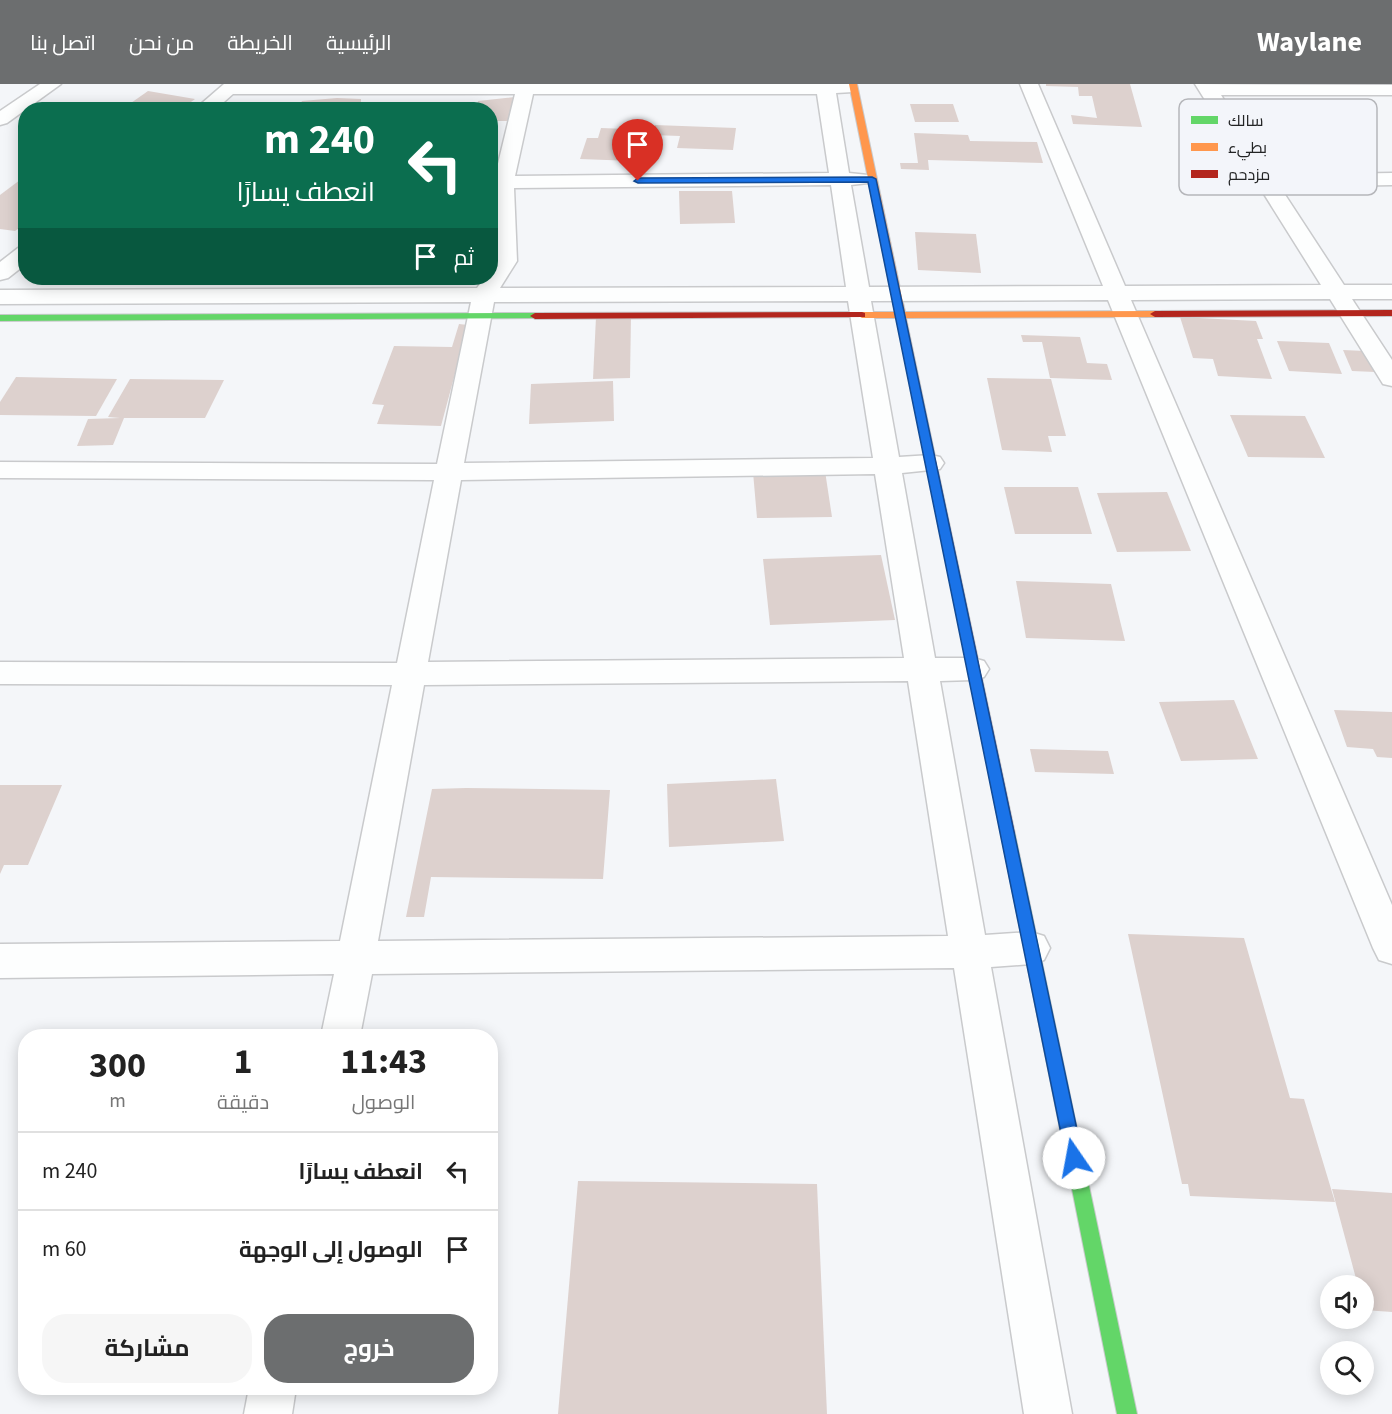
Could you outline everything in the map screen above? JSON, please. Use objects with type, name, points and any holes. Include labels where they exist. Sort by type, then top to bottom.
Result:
[{"type":"street","points":[[25,102],[52,84]]},
{"type":"street","points":[[1029,84],[1392,948]]},
{"type":"street","points":[[213,102],[231,87],[839,86],[856,179],[898,304],[1127,1414]]},
{"type":"street","points":[[498,179],[526,87]]},
{"type":"street","points":[[1206,87],[1392,90]]},
{"type":"street","points":[[0,119],[18,107]]},
{"type":"street","points":[[498,182],[856,179]]},
{"type":"street","points":[[856,179],[860,305],[1048,1414]]},
{"type":"street","points":[[1377,179],[1392,179]]},
{"type":"street","points":[[498,191],[506,261],[498,275]]},
{"type":"street","points":[[1275,195],[1392,379]]},
{"type":"street","points":[[0,273],[18,259]]},
{"type":"street","points":[[341,1029],[481,306],[493,285]]},
{"type":"street","points":[[0,297],[481,306],[860,305],[1120,303],[1336,292],[1392,292]]},
{"type":"street","points":[[1120,303],[1392,313]]},
{"type":"street","points":[[0,318],[481,306]]},
{"type":"street","points":[[0,470],[449,472],[887,466],[931,463]]},
{"type":"street","points":[[0,673],[410,674],[973,669]]},
{"type":"street","points":[[0,961],[969,952],[1031,948]]},
{"type":"street","points":[[268,1414],[272,1395]]},
{"type":"building","points":[[1046,84],[1130,84],[1142,127],[1073,124],[1071,115],[1097,118],[1092,96],[1079,96],[1078,87],[1046,86]]},
{"type":"building","points":[[148,91],[195,99],[191,102],[132,102]]},
{"type":"building","points":[[515,97],[509,121],[498,121],[498,102],[478,101]]},
{"type":"building","points":[[337,98],[361,99],[361,102],[302,101]]},
{"type":"building","points":[[910,104],[953,104],[959,122],[915,122]]},
{"type":"building","points":[[655,125],[736,128],[733,150],[677,148],[680,136],[652,135],[651,140],[639,140],[633,161],[580,159],[587,138],[598,138],[601,128],[654,130]]},
{"type":"building","points":[[914,133],[968,135],[970,141],[1037,142],[1043,163],[928,160],[929,170],[901,169],[900,163],[918,163]]},
{"type":"building","points":[[18,182],[18,229],[15,231],[0,229],[0,195]]},
{"type":"building","points":[[679,191],[732,191],[735,223],[680,224]]},
{"type":"building","points":[[915,232],[976,234],[981,273],[918,270]]},
{"type":"building","points":[[631,316],[630,378],[593,379],[596,317]]},
{"type":"building","points":[[1180,317],[1256,321],[1263,339],[1257,339],[1272,379],[1218,376],[1213,359],[1193,358]]},
{"type":"building","points":[[459,324],[468,325],[441,426],[377,424],[384,405],[372,404],[394,346],[452,347]]},
{"type":"building","points":[[1021,335],[1080,337],[1087,363],[1107,364],[1112,380],[1050,378],[1042,342],[1023,342]]},
{"type":"building","points":[[1277,341],[1329,343],[1342,374],[1289,371]]},
{"type":"building","points":[[1343,350],[1365,351],[1375,372],[1352,371]]},
{"type":"building","points":[[16,377],[117,379],[96,416],[0,415],[0,402]]},
{"type":"building","points":[[987,378],[1051,379],[1066,436],[1048,436],[1052,452],[1002,450]]},
{"type":"building","points":[[130,379],[224,380],[205,418],[124,418],[113,445],[77,446],[88,419],[120,418],[108,417]]},
{"type":"building","points":[[613,381],[614,421],[529,424],[531,384]]},
{"type":"building","points":[[1230,415],[1305,416],[1325,458],[1248,457]]},
{"type":"building","points":[[825,471],[832,517],[757,518],[753,472]]},
{"type":"building","points":[[1004,487],[1078,487],[1092,534],[1015,534]]},
{"type":"building","points":[[1167,492],[1191,551],[1117,552],[1097,493]]},
{"type":"building","points":[[881,555],[895,620],[770,625],[763,559]]},
{"type":"building","points":[[1016,581],[1111,584],[1125,641],[1026,638]]},
{"type":"building","points":[[1234,700],[1258,759],[1181,761],[1159,702]]},
{"type":"building","points":[[1334,710],[1392,712],[1392,758],[1377,757],[1373,749],[1347,747]]},
{"type":"building","points":[[1030,749],[1108,751],[1114,774],[1035,772]]},
{"type":"building","points":[[776,779],[784,841],[669,847],[667,784]]},
{"type":"building","points":[[0,785],[62,785],[28,865],[4,865],[0,874]]},
{"type":"building","points":[[432,789],[610,790],[603,879],[431,877],[424,917],[406,917]]},
{"type":"building","points":[[1128,934],[1244,938],[1290,1098],[1304,1099],[1335,1202],[1190,1196],[1188,1184],[1182,1184]]},
{"type":"building","points":[[578,1181],[817,1184],[827,1414],[558,1414]]},
{"type":"building","points":[[1332,1189],[1392,1193],[1392,1312],[1374,1311],[1374,1275],[1355,1275]]},
{"type":"traffic: fast","points":[[0,318],[535,316]]},
{"type":"traffic: fast","points":[[1008,834],[1127,1414]]},
{"type":"traffic: slow","points":[[853,84],[931,461]]},
{"type":"traffic: slow","points":[[862,315],[1155,314]]},
{"type":"traffic: jam","points":[[1155,314],[1392,313]]},
{"type":"traffic: jam","points":[[535,316],[862,315]]},
{"type":"traffic: jam","points":[[931,461],[1008,834]]},
{"type":"route","points":[[638,181],[872,179],[1074,1158]]}]
